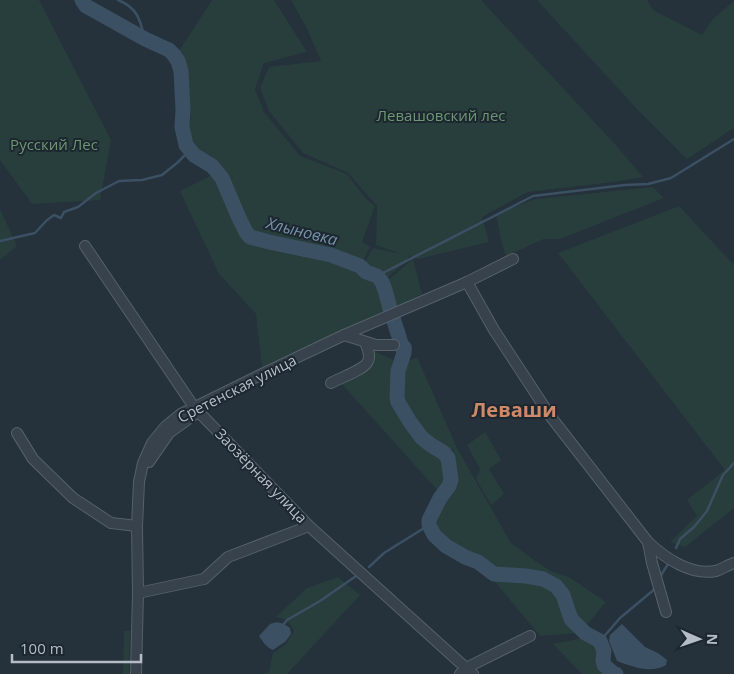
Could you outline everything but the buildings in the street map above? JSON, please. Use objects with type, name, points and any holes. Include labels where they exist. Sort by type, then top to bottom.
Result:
[{"type":"street","name":"Заозёрная улица","points":[[85,246],[194,411],[309,526],[466,672]]},
{"type":"street","name":"Сретенская улица","points":[[136,674],[140,592],[137,526],[139,482],[142,463],[152,443],[165,427],[181,414],[194,411],[344,335],[467,282],[513,259]]},
{"type":"street","points":[[467,282],[494,330],[551,417],[648,542],[665,557],[693,570],[716,571],[734,563]]},
{"type":"street","points":[[344,335],[376,345],[394,345]]},
{"type":"street","points":[[330,382],[365,366],[369,360],[369,353],[365,342]]},
{"type":"street","points":[[140,674],[140,592],[143,481],[145,470],[169,433],[194,411]]},
{"type":"street","points":[[17,432],[33,459],[72,498],[111,523],[137,526]]},
{"type":"street","points":[[140,592],[204,579],[228,556],[309,526]]},
{"type":"street","points":[[648,542],[666,612]]},
{"type":"street","points":[[466,672],[530,636]]},
{"type":"green space","name":"Русский Лес","points":[[0,0],[39,0],[111,140],[100,200],[32,204],[0,160]]},
{"type":"green space","points":[[212,0],[274,0],[307,52],[264,63],[255,89],[264,112],[300,156],[347,174],[366,199],[375,206],[362,242],[370,247],[362,263],[317,245],[307,247],[290,240],[278,241],[252,233],[243,220],[229,189],[227,178],[222,170],[209,155],[195,151],[188,133],[191,115],[187,82],[179,51]]},
{"type":"green space","name":"Левашовский лес","points":[[291,0],[481,0],[614,143],[643,177],[528,192],[482,217],[489,242],[418,259],[409,256],[406,262],[388,277],[377,276],[363,265],[373,248],[401,254],[376,245],[377,206],[348,173],[303,153],[269,111],[260,88],[269,67],[321,61],[306,27]]},
{"type":"green space","points":[[537,0],[647,0],[653,10],[702,35],[713,19],[734,1],[734,128],[687,159],[636,108]]},
{"type":"green space","points":[[214,174],[239,229],[247,240],[349,264],[378,287],[384,311],[262,367],[256,314],[219,274],[180,191]]},
{"type":"green space","points":[[653,187],[664,198],[560,239],[544,239],[506,256],[496,214],[535,199]]},
{"type":"green space","points":[[679,206],[734,265],[734,508],[685,547],[670,542],[697,516],[687,500],[725,470],[558,253]]},
{"type":"green space","points":[[0,209],[17,246],[0,260]]},
{"type":"green space","points":[[413,259],[422,294],[392,310],[387,281]]},
{"type":"green space","points":[[369,349],[394,360],[396,403],[420,441],[443,456],[445,485],[439,492],[340,382],[365,369],[373,362]]},
{"type":"green space","points":[[417,357],[457,448],[511,543],[551,571],[569,577],[606,602],[580,633],[540,636],[496,583],[461,558],[440,537],[432,523],[456,483],[449,454],[455,449],[448,451],[429,441],[418,431],[403,404],[399,392],[402,364]]},
{"type":"green space","points":[[485,432],[501,460],[489,469],[504,494],[491,505],[476,479],[480,469],[467,445]]},
{"type":"green space","points":[[338,577],[360,595],[287,674],[262,674],[269,672],[273,653],[286,644],[294,631],[287,620],[276,617],[307,588]]},
{"type":"green space","points":[[124,631],[130,631],[129,674],[123,674]]},
{"type":"green space","points":[[583,638],[593,644],[600,653],[611,674],[582,674],[553,644]]},
{"type":"water","points":[[405,329],[404,338],[411,344],[412,350],[411,353],[406,355],[406,358],[402,358],[398,333]]},
{"type":"water","points":[[277,622],[290,628],[291,634],[286,641],[273,650],[259,636],[270,624]]},
{"type":"water","points":[[622,624],[645,647],[667,660],[666,665],[660,668],[648,669],[617,661],[609,641],[610,635]]},
{"type":"waterway","name":"Хлыновка","points":[[82,0],[86,6],[145,39],[169,50],[174,55],[181,71],[182,127],[186,145],[194,155],[212,166],[222,178],[239,218],[250,237],[331,255],[360,266],[366,272],[377,276],[382,282],[391,312]]},
{"type":"waterway","points":[[118,0],[125,3],[137,15],[145,39]]},
{"type":"waterway","points":[[377,276],[533,196],[648,184],[671,178],[734,139]]},
{"type":"waterway","points":[[0,241],[35,233],[54,215],[61,218],[64,212],[78,207],[96,193],[119,181],[142,180],[162,175],[190,150]]},
{"type":"waterway","name":"Хлыновка","points":[[394,321],[404,353],[398,371],[398,402],[422,438],[444,453],[448,458],[451,480],[429,520],[429,525],[434,535],[446,546],[478,562],[494,574],[543,579],[556,586],[563,595],[571,619],[585,633],[600,641],[604,651],[604,665],[616,674]]},
{"type":"waterway","points":[[676,548],[680,539],[694,527],[707,511],[723,475],[734,463]]},
{"type":"waterway","points":[[369,567],[384,553],[429,525]]},
{"type":"waterway","points":[[660,577],[668,564]]},
{"type":"waterway","points":[[283,625],[287,620],[320,601],[359,574]]},
{"type":"waterway","points":[[600,641],[620,618],[656,588]]},
{"type":"district","name":"Леваши","points":[[514,410]]}]
